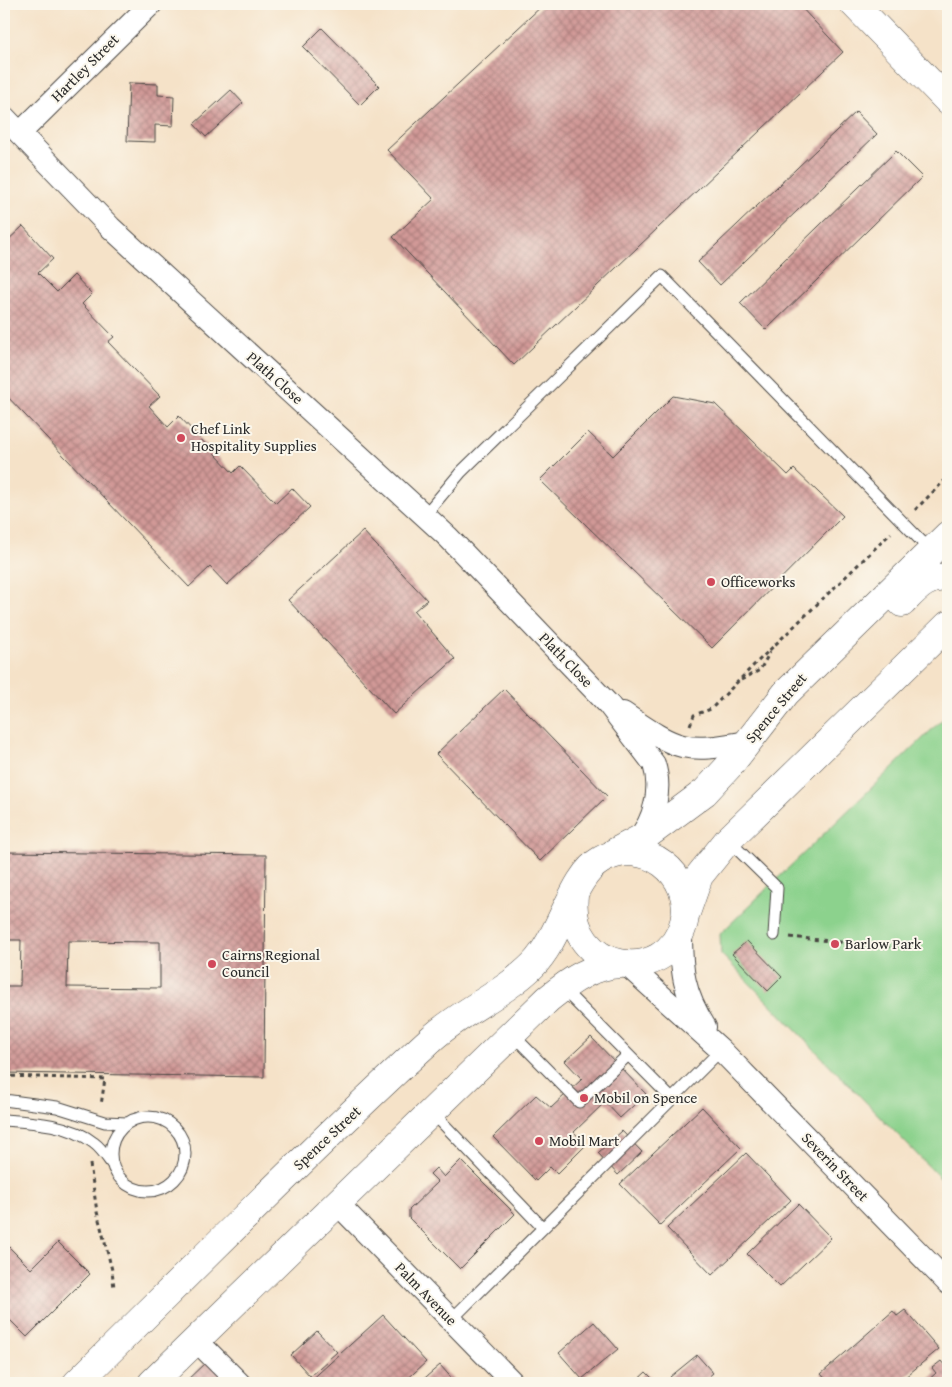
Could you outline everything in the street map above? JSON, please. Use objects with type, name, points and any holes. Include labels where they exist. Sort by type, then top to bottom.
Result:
[{"type":"street","name":"Hartley Street","points":[[20,133],[151,4]]},
{"type":"street","points":[[854,4],[948,101]]},
{"type":"street","name":"Plath Close","points":[[4,117],[110,227],[425,515],[609,705],[654,764],[656,770],[658,782],[655,802],[647,825],[636,841]]},
{"type":"street","name":"Spence Street","points":[[77,1383],[301,1162],[432,1038],[533,965],[552,940],[577,887],[587,871],[602,859],[636,841],[705,792],[730,765],[797,682],[942,540]]},
{"type":"street","points":[[797,682],[872,631],[922,583],[936,577],[948,578]]},
{"type":"street","points":[[152,1383],[512,1034],[562,988],[597,967],[643,963],[658,956],[672,945],[682,927],[699,876],[728,840],[948,625]]},
{"type":"street","name":"Plath Close","points":[[609,705],[664,741],[679,747],[698,749],[747,742]]},
{"type":"street","name":"Spence Street","points":[[602,859],[620,852],[639,853],[664,864],[677,878],[684,895],[682,927]]},
{"type":"street","name":"Spence Street","points":[[574,896],[575,924],[583,940],[604,958],[624,964]]},
{"type":"street","name":"Severin Street","points":[[682,927],[681,965],[687,994],[698,1016],[721,1050]]},
{"type":"street","name":"Severin Street","points":[[624,964],[721,1050],[948,1283]]},
{"type":"street","name":"Palm Avenue","points":[[338,1204],[513,1383]]},
{"type":"street","points":[[196,1340],[239,1383]]},
{"type":"lane","points":[[425,515],[461,472],[662,276],[904,521],[942,540]]},
{"type":"lane","points":[[728,840],[777,888],[774,935]]},
{"type":"lane","points":[[562,988],[672,1099]]},
{"type":"lane","points":[[512,1034],[579,1102],[628,1055]]},
{"type":"lane","points":[[451,1320],[721,1050]]},
{"type":"lane","points":[[4,1100],[58,1107],[105,1122],[127,1123]]},
{"type":"lane","points":[[432,1112],[543,1228]]},
{"type":"lane","points":[[4,1120],[51,1125],[72,1131],[96,1143],[125,1183],[135,1189],[147,1191],[160,1189],[171,1183],[180,1173],[185,1161],[185,1148],[181,1136],[173,1126],[162,1119],[149,1116],[138,1118],[127,1123],[119,1130],[113,1141],[111,1152],[112,1164]]},
{"type":"path","points":[[689,730],[694,715],[711,710],[948,477]]},
{"type":"path","points":[[739,681],[760,670],[771,649]]},
{"type":"path","points":[[774,935],[909,949]]},
{"type":"path","points":[[4,1076],[105,1080],[100,1110]]},
{"type":"path","points":[[90,1158],[97,1212],[112,1270],[114,1288]]},
{"type":"green space","name":"Barlow Park","points":[[948,714],[948,1186],[721,954],[720,934]]},
{"type":"building","points":[[544,4],[798,4],[843,52],[514,365],[393,237],[434,199],[387,150]]},
{"type":"building","points":[[322,28],[379,86],[360,105],[303,47]]},
{"type":"building","points":[[129,83],[158,84],[158,95],[174,96],[173,126],[155,125],[155,142],[127,141]]},
{"type":"building","points":[[231,90],[243,103],[206,137],[194,124]]},
{"type":"building","points":[[856,112],[877,134],[720,285],[698,262]]},
{"type":"building","points":[[896,151],[922,177],[766,330],[740,303]]},
{"type":"building","points":[[23,226],[53,259],[38,273],[57,292],[74,275],[92,294],[82,304],[114,337],[108,342],[160,396],[149,406],[168,427],[179,416],[233,473],[240,466],[276,503],[292,488],[310,507],[227,585],[210,567],[189,587],[4,393],[4,244]]},
{"type":"building","name":"Officeworks","points":[[673,396],[715,404],[788,475],[794,469],[843,516],[712,648],[540,480],[588,432],[613,456]]},
{"type":"building","points":[[363,531],[427,600],[414,611],[455,659],[394,714],[288,600]]},
{"type":"building","points":[[504,689],[607,796],[540,861],[436,754]]},
{"type":"building","name":"Cairns Regional Council","points":[[4,852],[266,855],[264,1077],[4,1073],[4,986],[20,986],[21,940],[4,940]],"holes":[[[68,941],[160,942],[160,988],[67,987]]]},
{"type":"building","points":[[747,941],[782,977],[768,991],[732,954]]},
{"type":"building","points":[[591,1037],[646,1094],[620,1118],[605,1102],[574,1132],[586,1145],[557,1174],[550,1167],[536,1181],[493,1137],[536,1095],[551,1108],[582,1079],[565,1061]]},
{"type":"building","points":[[702,1107],[741,1148],[660,1225],[620,1184]]},
{"type":"building","points":[[622,1131],[642,1152],[618,1175],[598,1153]]},
{"type":"building","points":[[746,1153],[791,1200],[712,1275],[667,1228]]},
{"type":"building","points":[[461,1160],[515,1214],[460,1269],[409,1218],[409,1210],[438,1182],[430,1174],[436,1168],[444,1177]]},
{"type":"building","points":[[798,1204],[831,1238],[780,1287],[747,1254]]},
{"type":"building","points":[[4,1242],[31,1269],[58,1242],[90,1274],[27,1337],[4,1314]]},
{"type":"building","points":[[905,1310],[939,1349],[898,1383],[829,1383],[821,1374],[893,1311],[897,1316]]},
{"type":"building","points":[[383,1315],[426,1362],[403,1383],[308,1383]]},
{"type":"building","points":[[594,1322],[618,1349],[582,1379],[559,1353]]},
{"type":"building","points":[[317,1331],[337,1352],[310,1376],[291,1355]]},
{"type":"building","points":[[697,1355],[713,1373],[701,1383],[675,1383],[670,1377]]},
{"type":"building","points":[[208,1360],[231,1383],[184,1383]]},
{"type":"building","points":[[941,1361],[945,1366],[948,1363],[948,1383],[925,1383],[936,1373],[932,1368]]},
{"type":"building","points":[[440,1365],[456,1383],[419,1383]]},
{"type":"building","points":[[646,1372],[657,1383],[634,1383]]},
{"type":"place","name":"Chef Link Hospitality Supplies","points":[[181,438]]},
{"type":"place","name":"Officeworks","points":[[711,582]]},
{"type":"place","name":"Barlow Park","points":[[835,944]]},
{"type":"place","name":"Cairns Regional Council","points":[[212,964]]},
{"type":"place","name":"Mobil on Spence","points":[[584,1098]]},
{"type":"place","name":"Mobil Mart","points":[[539,1141]]}]
